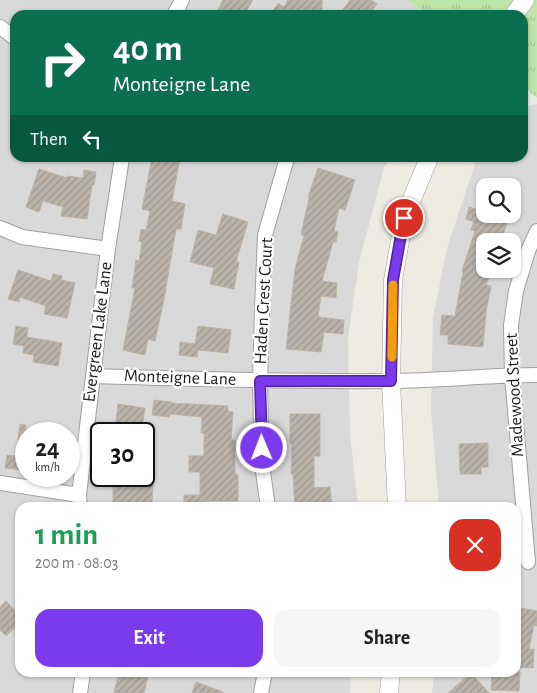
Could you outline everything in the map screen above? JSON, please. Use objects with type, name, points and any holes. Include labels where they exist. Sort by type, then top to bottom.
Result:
[{"type":"street","name":"Evergreen Lake Lane","points":[[80,501],[108,249],[121,162]]},
{"type":"street","name":"Haden Crest Court","points":[[267,502],[262,464],[260,381],[265,235],[286,162]]},
{"type":"street","points":[[397,502],[391,381],[393,280],[404,218],[427,162]]},
{"type":"street","points":[[0,228],[22,237],[108,249]]},
{"type":"street","name":"Madewood Street","points":[[528,562],[512,375],[511,326],[516,291],[528,251],[537,232]]},
{"type":"street","name":"Monteigne Lane","points":[[93,376],[260,381],[391,381],[537,375]]},
{"type":"street","points":[[0,483],[80,501]]},
{"type":"street","points":[[80,693],[82,677]]},
{"type":"street","points":[[261,693],[264,677]]},
{"type":"street","points":[[389,693],[391,677]]},
{"type":"shaded area","points":[[0,0],[407,0],[422,10],[10,10],[10,162],[388,162],[384,168],[359,262],[348,338],[350,433],[357,502],[15,502],[15,677],[351,677],[350,693],[0,693]]},
{"type":"shaded area","points":[[537,104],[537,693],[432,693],[434,677],[521,677],[521,502],[439,502],[431,410],[433,318],[447,248],[476,162],[528,162],[528,106]]},
{"type":"green space","points":[[407,0],[537,0],[537,98],[528,90],[528,10],[422,10]]},
{"type":"building","points":[[223,0],[253,0],[247,10],[218,10]]},
{"type":"building","points":[[288,0],[322,0],[322,10],[273,10],[278,3],[284,7]]},
{"type":"building","points":[[350,0],[371,0],[377,4],[373,10],[343,10]]},
{"type":"building","points":[[151,162],[179,162],[172,201],[185,204],[181,229],[176,229],[155,341],[148,339],[145,355],[123,350],[135,288],[132,288],[136,260],[139,261],[142,242],[139,241],[141,229],[146,230],[150,211],[142,209]]},
{"type":"building","points":[[318,168],[355,180],[345,210],[339,208],[334,231],[338,232],[336,242],[333,242],[322,281],[337,283],[336,298],[321,296],[318,317],[344,320],[343,334],[324,332],[321,352],[286,349],[295,269],[304,235],[301,235],[308,197]]},
{"type":"building","points":[[39,169],[67,178],[67,176],[83,178],[84,170],[96,172],[87,219],[61,216],[63,207],[43,201],[39,212],[26,207]]},
{"type":"building","points":[[469,207],[476,209],[476,223],[507,223],[504,233],[476,233],[476,278],[489,278],[486,285],[491,286],[486,312],[483,347],[448,344],[448,335],[440,335],[442,315],[455,316],[462,271],[475,231],[471,230],[474,222],[466,219]]},
{"type":"building","points":[[223,214],[248,222],[236,262],[239,262],[234,289],[210,284],[214,268],[190,262],[198,230],[216,235]]},
{"type":"building","points":[[18,270],[51,281],[53,274],[62,276],[61,280],[75,283],[67,318],[44,314],[46,306],[20,297],[19,302],[8,299]]},
{"type":"building","points":[[16,326],[28,328],[27,337],[62,343],[58,366],[33,362],[34,355],[23,353],[24,346],[13,344]]},
{"type":"building","points":[[198,326],[231,330],[228,353],[198,350],[197,357],[179,355],[180,342],[195,344]]},
{"type":"building","points":[[154,400],[171,403],[228,406],[228,411],[233,412],[231,440],[235,440],[235,474],[238,475],[238,501],[184,502],[184,495],[200,495],[200,472],[189,472],[189,456],[204,456],[204,433],[201,433],[202,417],[170,414],[169,417],[152,415]]},
{"type":"building","points":[[118,404],[145,408],[143,422],[116,422]]},
{"type":"building","points":[[290,414],[320,414],[320,456],[314,456],[314,488],[330,487],[331,502],[295,502],[293,474],[291,474],[292,443],[290,443]]},
{"type":"building","points":[[488,443],[488,467],[481,467],[481,474],[460,474],[459,444]]},
{"type":"building","points":[[7,455],[15,456],[15,469],[5,468]]},
{"type":"building","points":[[113,487],[153,487],[152,502],[113,502]]},
{"type":"building","points":[[6,601],[15,611],[15,628],[6,636],[0,630],[0,607]]},
{"type":"building","points":[[521,608],[537,611],[537,626],[534,625],[529,649],[534,649],[533,668],[521,667]]},
{"type":"building","points":[[118,677],[148,677],[144,693],[114,693]]},
{"type":"building","points":[[466,677],[475,677],[489,693],[448,693]]},
{"type":"building","points":[[492,677],[520,677],[519,691],[491,690]]},
{"type":"building","points":[[196,682],[223,692],[192,693]]},
{"type":"slow traffic","points":[[392,357],[393,285]]},
{"type":"route","points":[[262,448],[260,381],[391,381],[393,280],[404,218]]}]
